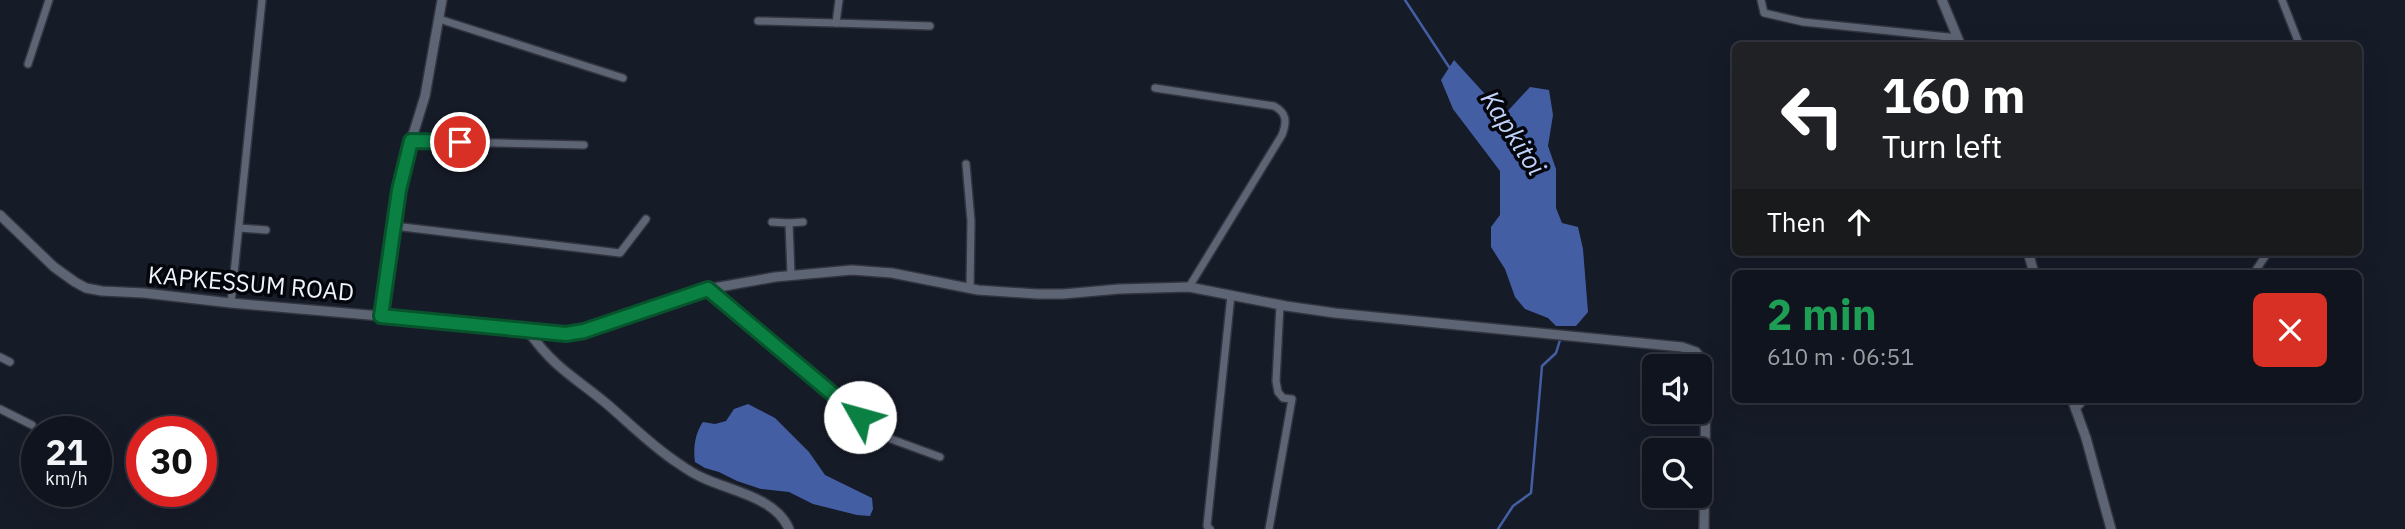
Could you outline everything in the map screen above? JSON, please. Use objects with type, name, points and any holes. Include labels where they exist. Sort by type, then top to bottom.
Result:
[{"type":"street","points":[[28,64],[49,0]]},
{"type":"street","points":[[231,303],[262,0]]},
{"type":"street","points":[[381,316],[399,190],[425,96],[442,0]]},
{"type":"street","points":[[835,23],[839,0]]},
{"type":"street","points":[[1762,0],[1764,13],[1802,22],[1960,42]]},
{"type":"street","points":[[1942,0],[1960,42]]},
{"type":"street","points":[[2282,0],[2299,42]]},
{"type":"street","points":[[439,19],[623,78]]},
{"type":"street","points":[[758,20],[930,26]]},
{"type":"street","points":[[1155,88],[1274,106],[1282,110],[1286,119],[1282,135],[1189,287]]},
{"type":"street","points":[[411,141],[584,145]]},
{"type":"street","points":[[965,164],[971,221],[970,289]]},
{"type":"street","name":"KAPKESSUM ROAD","points":[[0,215],[54,267],[86,288],[529,332],[566,334],[584,331],[708,289],[791,275],[852,270],[892,273],[970,289],[1063,295],[1119,289],[1189,287],[1349,314],[1673,345],[1696,352],[1704,365],[1704,529]]},
{"type":"street","points":[[394,226],[620,253],[646,219]]},
{"type":"street","points":[[772,222],[803,222]]},
{"type":"street","points":[[789,223],[791,275]]},
{"type":"street","points":[[239,228],[266,230]]},
{"type":"street","points":[[708,289],[844,406],[891,439],[940,457]]},
{"type":"street","points":[[1210,529],[1207,526],[1231,295]]},
{"type":"street","points":[[1269,529],[1292,399],[1283,398],[1278,392],[1276,382],[1280,304]]},
{"type":"street","points":[[529,332],[559,368],[672,459],[699,476],[768,506],[778,512],[789,529]]},
{"type":"street","points":[[0,357],[10,362]]},
{"type":"street","points":[[2073,403],[2111,529]]},
{"type":"street","points":[[2076,410],[2082,403]]},
{"type":"street","points":[[0,409],[21,420]]},
{"type":"water","points":[[1454,60],[1504,115],[1530,87],[1549,90],[1553,115],[1548,146],[1556,169],[1556,208],[1562,223],[1578,227],[1583,249],[1588,312],[1576,326],[1556,326],[1548,318],[1525,309],[1515,297],[1505,269],[1491,247],[1491,227],[1500,215],[1500,171],[1453,109],[1441,80]]},
{"type":"water","points":[[748,404],[775,418],[809,452],[825,475],[872,498],[873,509],[870,516],[813,504],[789,492],[761,489],[695,462],[695,441],[703,422],[715,424],[726,421],[734,409]]},
{"type":"waterway","name":"Kapkitoi","points":[[1405,0],[1449,67]]},
{"type":"waterway","name":"Kapkitoi","points":[[1498,529],[1513,506],[1531,493],[1542,366],[1556,353],[1560,340]]},
{"type":"route","points":[[460,142],[411,141],[399,190],[381,316],[566,334],[584,331],[708,289],[860,417]]}]
